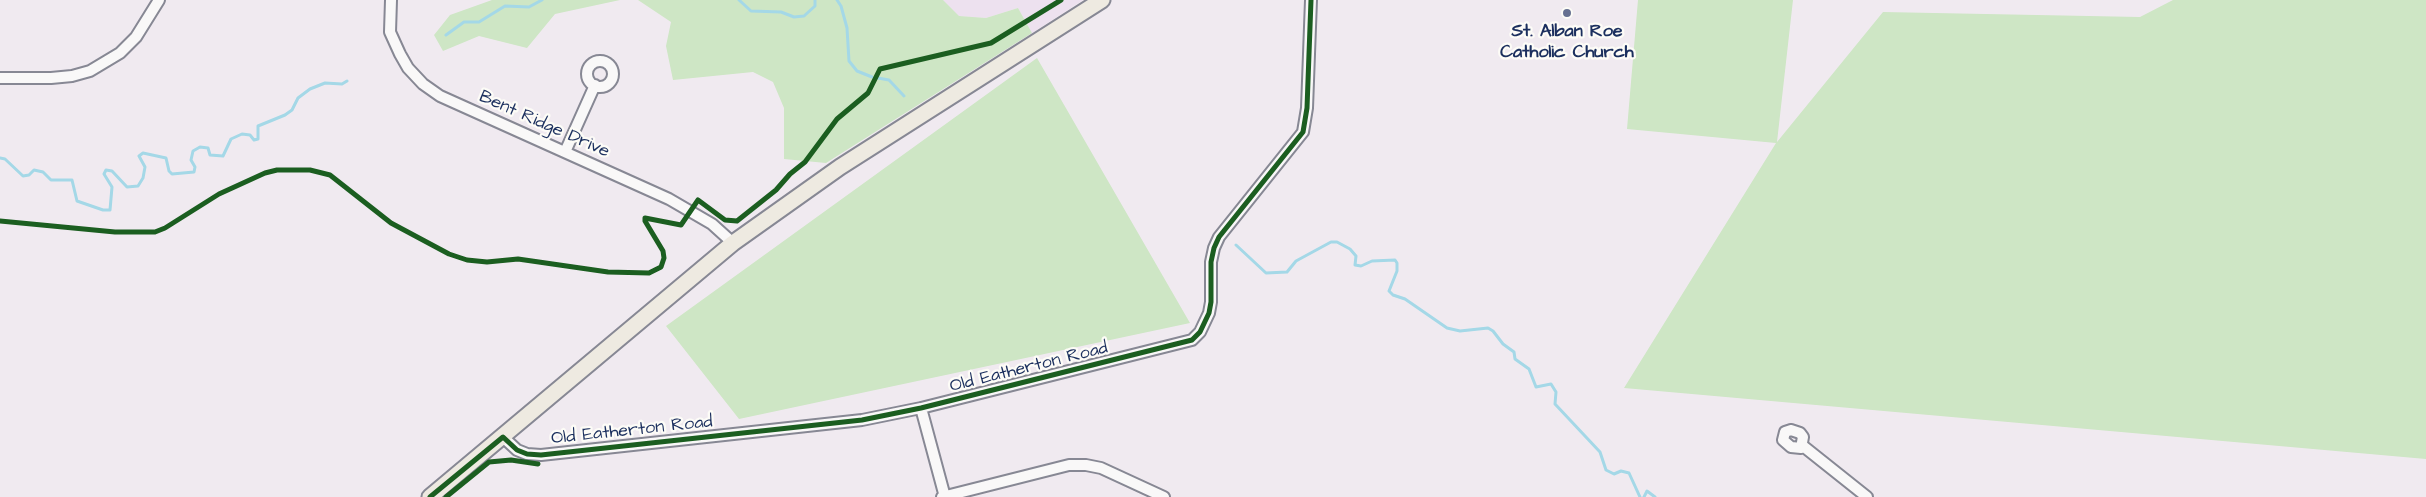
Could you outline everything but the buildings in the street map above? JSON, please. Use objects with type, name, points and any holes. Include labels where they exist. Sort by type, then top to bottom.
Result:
[{"type":"main road","points":[[430,497],[733,243],[840,167],[1102,0]]},
{"type":"street","points":[[0,78],[65,77],[90,71],[120,53],[136,36],[159,0]]},
{"type":"street","name":"Bent Ridge Drive","points":[[391,0],[390,32],[408,68],[423,84],[440,96],[690,210],[712,224],[733,243]]},
{"type":"street","name":"Old Eatherton Road","points":[[503,437],[517,450],[527,454],[541,455],[862,420],[921,408],[1184,344],[1200,332],[1211,302],[1211,262],[1219,237],[1303,132],[1307,108],[1311,0]]},
{"type":"street","points":[[565,152],[595,85]]},
{"type":"street","points":[[921,408],[944,497],[1069,465],[1086,465],[1101,468],[1164,497]]},
{"type":"street","points":[[1802,446],[1866,497]]},
{"type":"shaded area","points":[[943,0],[1083,0],[1032,33],[1018,8],[986,18],[959,16]]},
{"type":"green space","points":[[492,0],[620,0],[555,14],[527,48],[479,36],[443,51],[434,35],[450,15]]},
{"type":"green space","points":[[638,0],[943,0],[959,16],[986,18],[1018,8],[1032,33],[826,163],[784,159],[784,108],[773,82],[753,72],[673,80],[666,46],[671,22]]},
{"type":"green space","points":[[1638,0],[1793,0],[1777,142],[1883,12],[2140,17],[2173,0],[2426,0],[2426,459],[1624,388],[1776,143],[1627,129]]},
{"type":"green space","points":[[1037,58],[1190,323],[739,419],[666,326]]},
{"type":"waterway","points":[[446,35],[464,22],[479,22],[505,6],[529,7],[542,0]]},
{"type":"waterway","points":[[739,0],[751,11],[781,12],[794,17],[804,16],[815,6],[815,0]]},
{"type":"waterway","points":[[837,0],[841,6],[847,28],[849,61],[857,71],[872,77]]},
{"type":"waterway","points":[[878,78],[889,80],[904,96]]},
{"type":"waterway","points":[[0,158],[5,159],[23,176],[29,175],[34,170],[43,172],[51,180],[72,180],[77,201],[103,210],[110,210],[112,187],[104,174],[106,170],[112,171],[127,187],[138,186],[143,178],[145,167],[139,156],[143,153],[166,158],[169,171],[172,174],[194,172],[195,167],[191,160],[193,151],[200,147],[208,148],[210,155],[223,156],[231,139],[242,134],[250,135],[254,140],[258,139],[258,126],[285,115],[292,110],[298,98],[310,89],[325,83],[342,84],[347,81]]},
{"type":"waterway","points":[[1236,245],[1266,273],[1287,272],[1296,261],[1331,242],[1337,242],[1350,249],[1356,256],[1355,265],[1361,266],[1372,261],[1395,260],[1397,271],[1389,291],[1393,295],[1405,299],[1447,328],[1460,331],[1488,328],[1493,331],[1503,344],[1514,352],[1515,359],[1529,369],[1536,387],[1551,384],[1556,392],[1555,404],[1600,452],[1606,470],[1614,474],[1621,471],[1629,473],[1640,497]]},
{"type":"waterway","points":[[1644,497],[1647,491],[1655,497]]},
{"type":"cycle path","points":[[0,221],[115,232],[155,232],[165,228],[219,194],[265,173],[277,170],[310,170],[330,175],[391,223],[449,254],[467,260],[487,262],[518,259],[608,272],[649,273],[661,267],[664,258],[663,251],[645,218],[681,225],[698,200],[725,220],[737,221],[776,190],[790,174],[805,162],[837,119],[868,93],[880,69],[991,43],[1061,0]]},
{"type":"cycle path","points":[[430,497],[503,437],[517,450],[527,454],[541,455],[862,420],[921,408],[1192,340],[1200,332],[1209,313],[1211,302],[1211,262],[1219,237],[1303,132],[1307,108],[1311,0]]},
{"type":"cycle path","points":[[446,497],[489,462],[511,460],[538,464]]},
{"type":"place","name":"St. Alban Roe Catholic Church","points":[[1567,13]]}]
